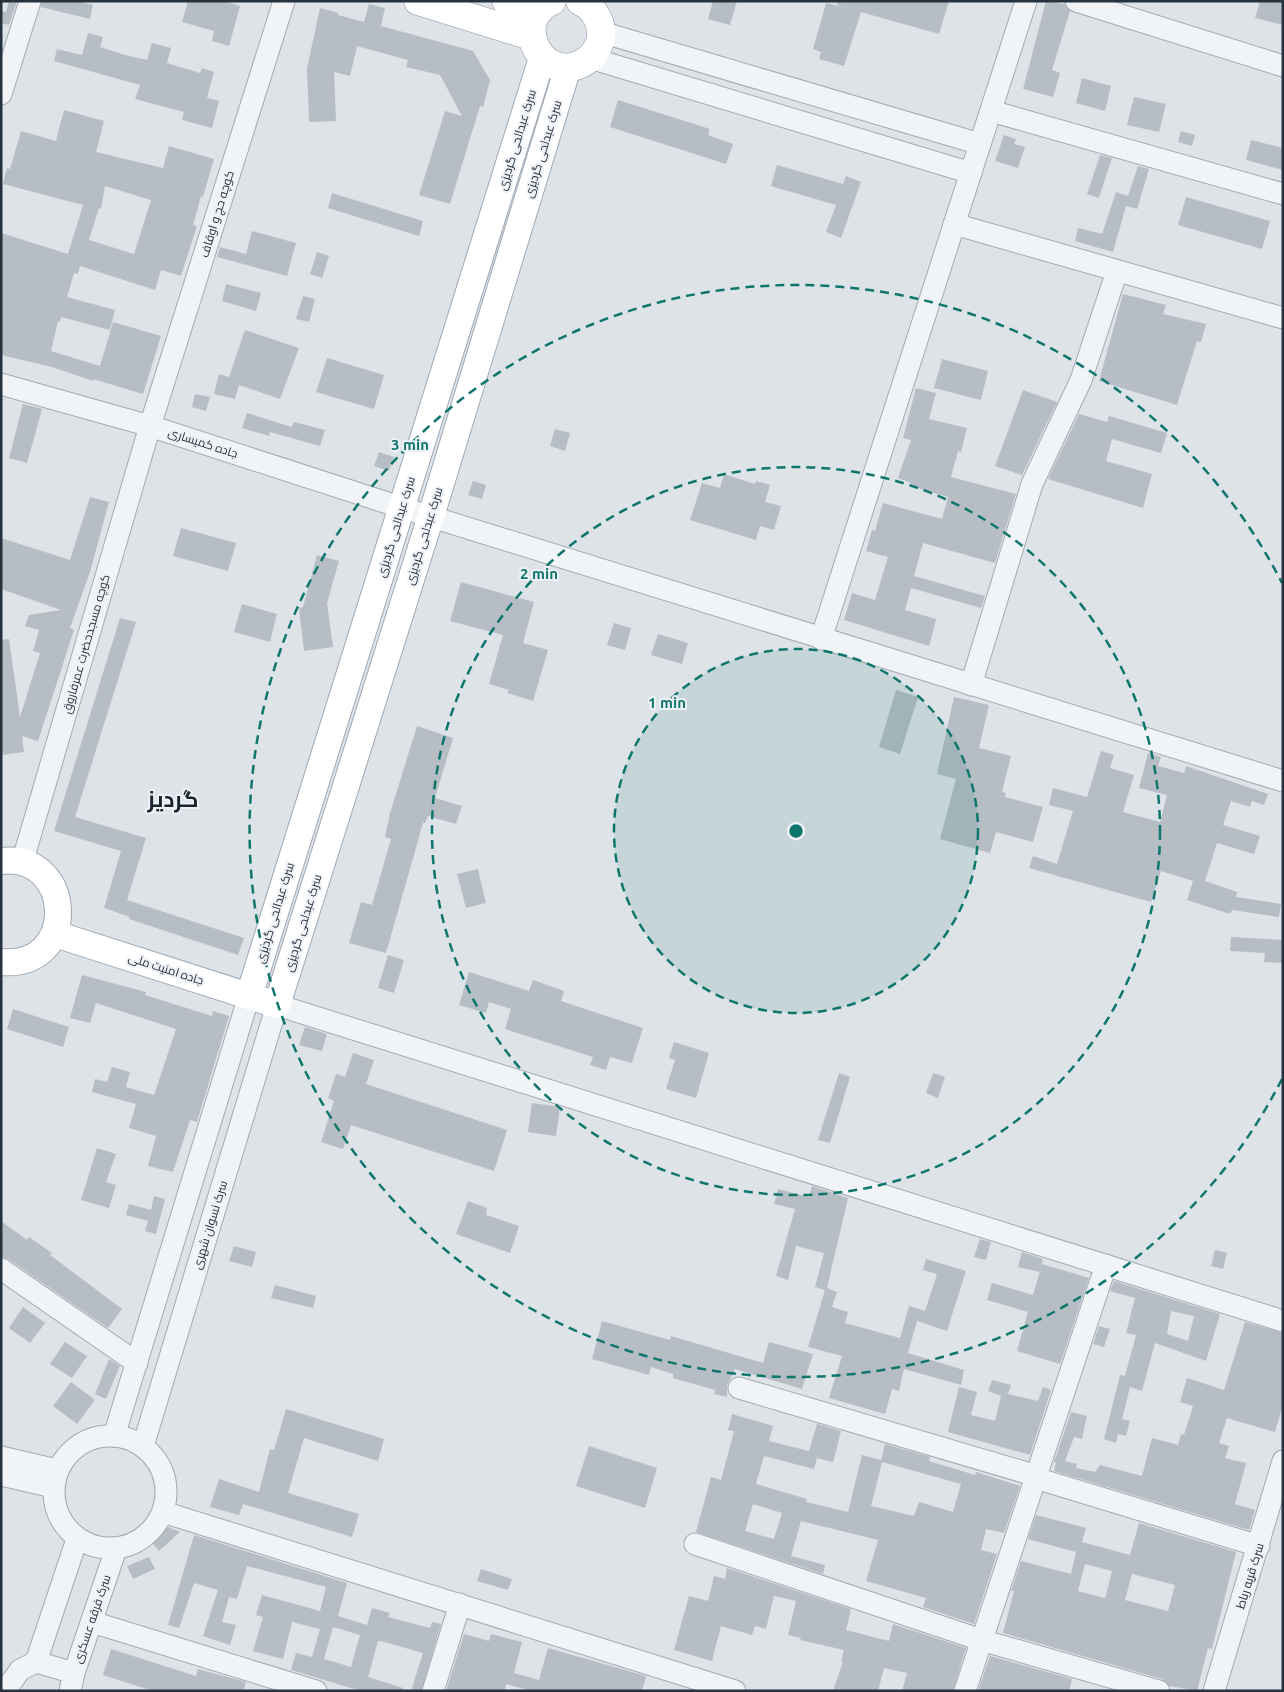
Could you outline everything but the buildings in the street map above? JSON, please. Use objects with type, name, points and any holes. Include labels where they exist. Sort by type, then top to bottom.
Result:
[{"type":"highway","points":[[418,1],[541,26]]},
{"type":"highway","points":[[506,1],[541,26],[554,65],[579,63],[596,50],[592,11]]},
{"type":"main road","name":"سرک عبدالحی گردیزی","points":[[249,996],[403,508],[541,26]]},
{"type":"main road","name":"سرک عبدلحی گردیزی","points":[[277,1004],[431,516],[579,63]]},
{"type":"main road","points":[[1,962],[13,963],[30,959],[44,949],[54,934],[59,917],[58,900],[51,883],[38,870],[12,862]]},
{"type":"main road","name":"جاده امنیت ملی","points":[[54,934],[277,1004]]},
{"type":"street","points":[[1,94],[30,1]]},
{"type":"street","name":"کوچه حج و اوقاف","points":[[150,426],[284,1]]},
{"type":"street","points":[[821,638],[1026,1]]},
{"type":"street","points":[[1076,1],[1283,66]]},
{"type":"street","points":[[592,11],[980,144]]},
{"type":"street","points":[[579,63],[971,173]]},
{"type":"street","points":[[991,111],[1283,194]]},
{"type":"street","points":[[954,224],[1283,318]]},
{"type":"street","points":[[971,685],[1032,484],[1081,380],[1117,271]]},
{"type":"street","name":"جاده کمیساری","points":[[1,384],[150,426],[403,508],[1283,781]]},
{"type":"street","name":"کوچه مسجدحضرت عمرفاروق","points":[[12,862],[150,426]]},
{"type":"street","points":[[114,1436],[249,996]]},
{"type":"street","points":[[277,1004],[1283,1320]]},
{"type":"street","name":"سرک نسوان شهری","points":[[143,1446],[277,1004]]},
{"type":"street","points":[[965,1691],[1106,1265]]},
{"type":"street","points":[[1,1269],[136,1363]]},
{"type":"street","points":[[740,1388],[1037,1476],[1042,1480],[1259,1546]]},
{"type":"street","points":[[114,1436],[129,1439],[143,1446],[154,1458],[162,1472],[166,1488],[163,1512],[153,1529],[143,1539],[130,1545],[116,1548],[103,1549],[77,1539],[66,1529],[58,1516],[54,1502],[55,1479],[66,1456],[80,1444],[96,1437],[114,1436]]},
{"type":"street","points":[[1,1456],[55,1479]]},
{"type":"street","name":"سرک قریه رباط","points":[[1214,1691],[1282,1469]]},
{"type":"street","points":[[1,1475],[55,1479]]},
{"type":"street","points":[[163,1512],[735,1691]]},
{"type":"street","points":[[5,1691],[20,1670],[36,1662],[77,1539]]},
{"type":"street","points":[[695,1544],[981,1640],[1159,1691]]},
{"type":"street","name":"سرک فرقه عسکری","points":[[72,1682],[116,1548]]},
{"type":"street","points":[[433,1691],[460,1604]]},
{"type":"street","points":[[92,1622],[316,1691]]},
{"type":"street","points":[[36,1662],[72,1682]]},
{"type":"district","name":"گردیز","points":[[173,799]]}]
